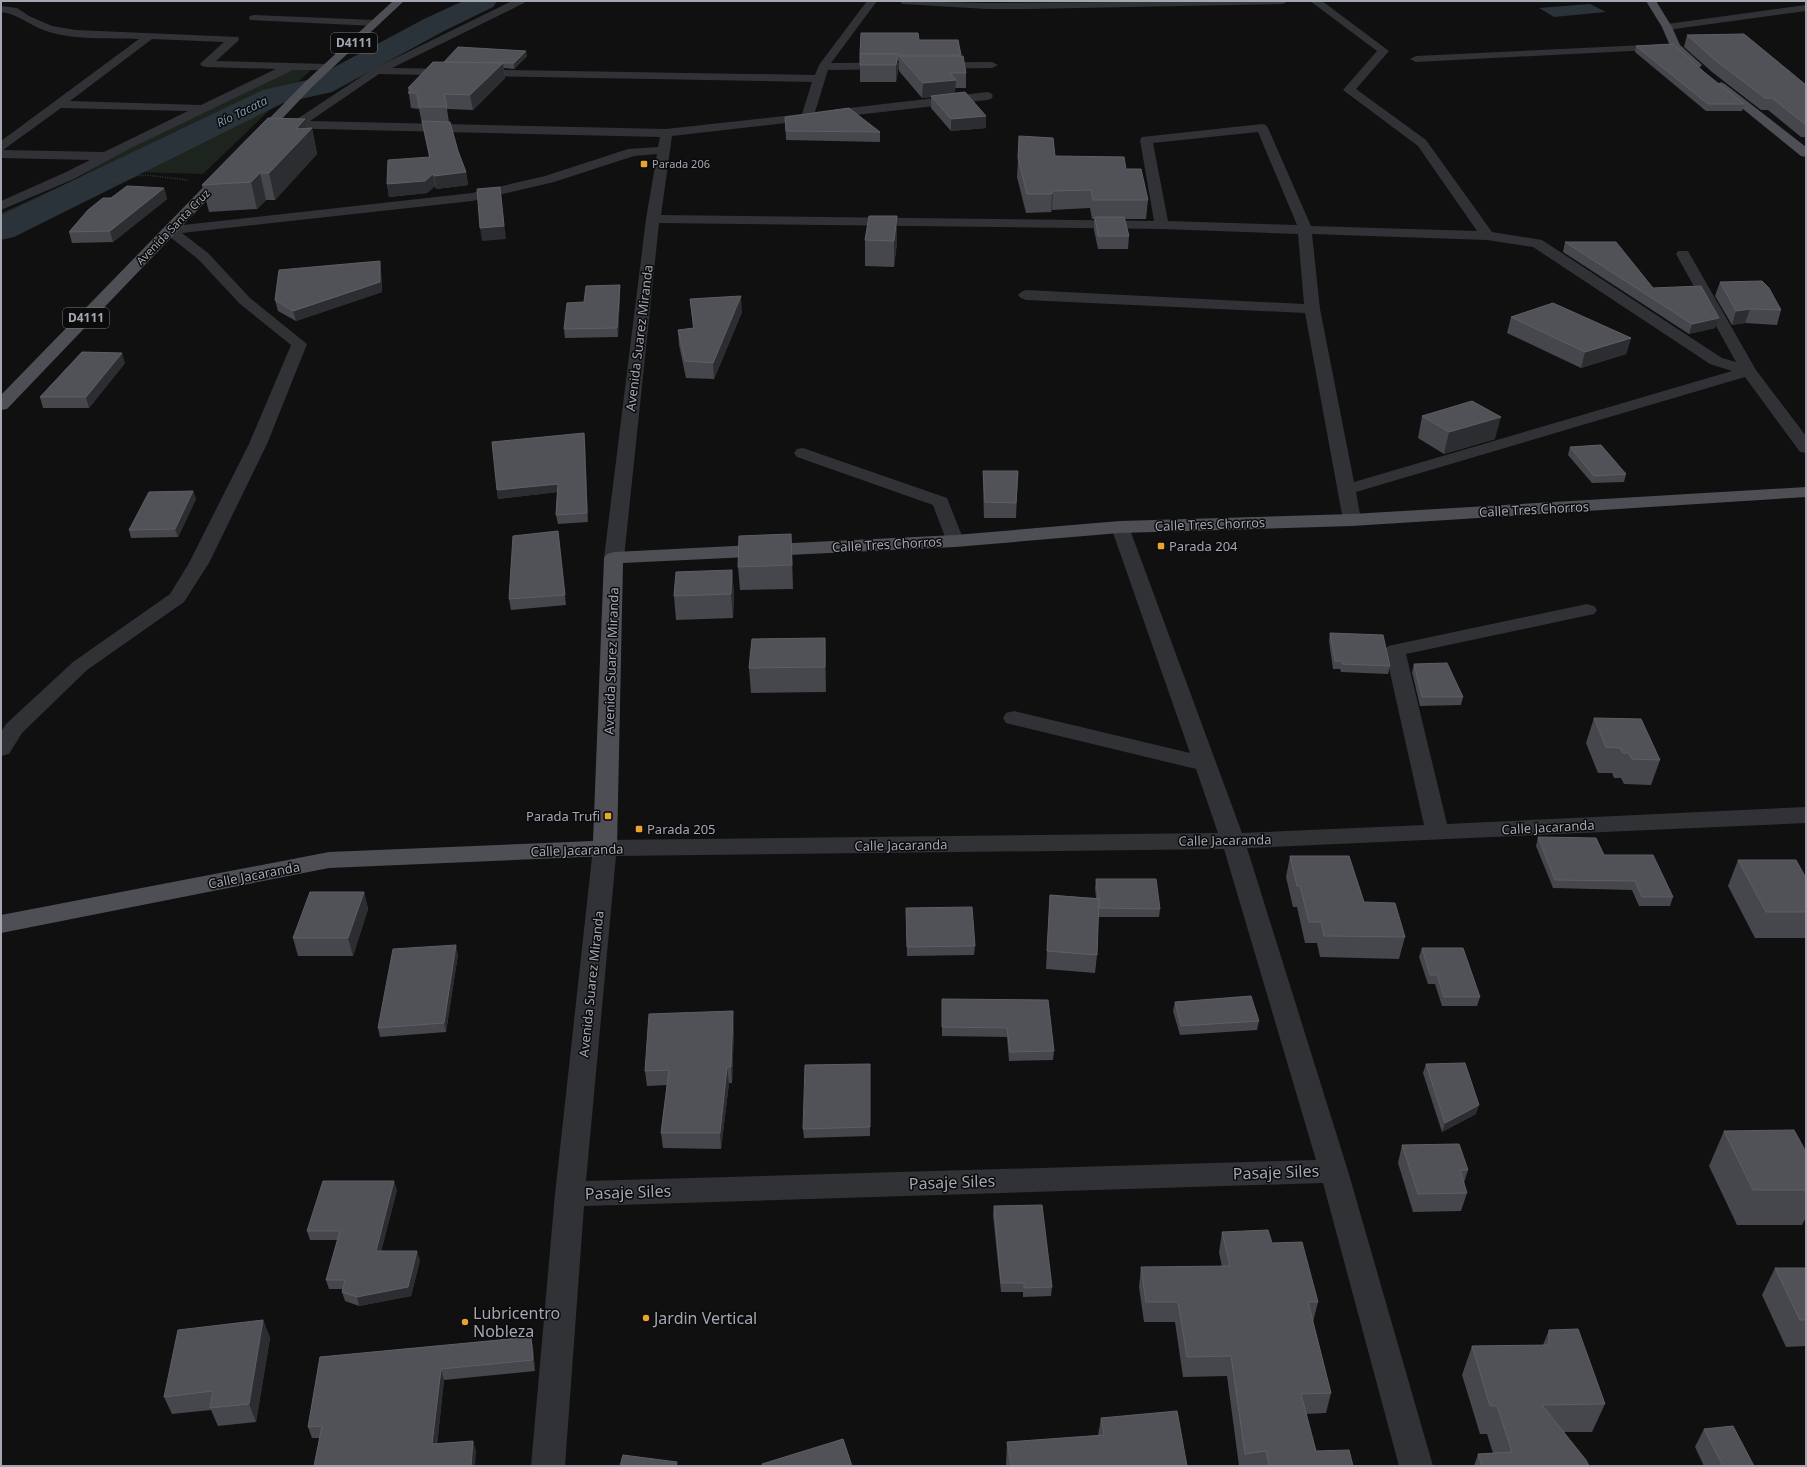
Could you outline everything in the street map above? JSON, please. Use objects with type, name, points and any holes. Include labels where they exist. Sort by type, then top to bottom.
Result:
[{"type":"main road","name":"D4111","points":[[249,147],[309,84],[399,1]]},
{"type":"main road","points":[[1651,1],[1667,27],[1675,46],[1710,78],[1806,153]]},
{"type":"main road","name":"Avenida Santa Cruz","points":[[1,405],[233,164]]},
{"type":"main road","name":"Calle Tres Chorros","points":[[614,558],[955,541],[1120,527],[1352,520],[1806,492]]},
{"type":"main road","name":"Avenida Suarez Miranda","points":[[605,848],[614,558]]},
{"type":"main road","name":"Calle Jacaranda","points":[[1,924],[329,860],[605,848]]},
{"type":"street","points":[[13,10],[23,1]]},
{"type":"street","points":[[297,124],[377,71],[520,1]]},
{"type":"street","points":[[807,116],[823,67],[872,1]]},
{"type":"street","points":[[903,1],[987,6],[1283,2]]},
{"type":"street","points":[[1315,1],[1383,51],[1349,90],[1422,143],[1487,236]]},
{"type":"street","points":[[1667,27],[1806,8]]},
{"type":"street","points":[[1,9],[13,10],[25,18],[49,29],[76,33],[234,39],[206,64],[327,67]]},
{"type":"street","points":[[254,18],[375,23]]},
{"type":"street","points":[[1,147],[149,36]]},
{"type":"street","points":[[1416,59],[1675,46]]},
{"type":"street","points":[[823,67],[992,65]]},
{"type":"street","points":[[1,206],[69,176],[291,66]]},
{"type":"street","points":[[377,71],[820,79]]},
{"type":"street","points":[[271,124],[666,133],[987,96]]},
{"type":"street","points":[[59,104],[204,108]]},
{"type":"street","points":[[1162,225],[1146,140],[1262,128],[1305,229],[1312,309],[1348,489],[1352,520]]},
{"type":"street","name":"Avenida Suarez Miranda","points":[[614,558],[653,219],[666,133]]},
{"type":"street","points":[[170,230],[472,197],[549,179],[633,152],[664,150]]},
{"type":"street","points":[[1,154],[107,156]]},
{"type":"street","points":[[653,219],[1162,225],[1487,236],[1537,243],[1716,362],[1749,371]]},
{"type":"street","points":[[1,749],[14,729],[80,666],[177,598],[199,563],[258,444],[299,344],[245,301],[203,256],[170,230]]},
{"type":"street","points":[[1683,254],[1749,371],[1806,448]]},
{"type":"street","points":[[1026,295],[1312,309]]},
{"type":"street","points":[[1348,489],[1749,371]]},
{"type":"street","points":[[803,453],[941,502],[955,541]]},
{"type":"street","points":[[1120,527],[1233,841],[1334,1171],[1416,1466]]},
{"type":"street","points":[[1437,832],[1395,650],[1587,610]]},
{"type":"street","points":[[1014,718],[1205,764]]},
{"type":"street","name":"Calle Jacaranda","points":[[605,848],[1233,841],[1806,815]]},
{"type":"street","name":"Avenida Suarez Miranda","points":[[548,1466],[570,1194],[605,848]]},
{"type":"street","name":"Pasaje Siles","points":[[570,1194],[1334,1171]]},
{"type":"path","points":[[104,184],[121,178],[143,174],[162,174],[190,180],[217,181]]},
{"type":"shaded area","points":[[1590,4],[1606,12],[1554,17],[1539,8]]},
{"type":"shaded area","points":[[295,68],[312,69],[288,92],[274,93],[1,223],[1,213],[76,179],[131,147]]},
{"type":"shaded area","points":[[281,99],[203,174],[134,172]]},
{"type":"building","points":[[861,33],[918,33],[919,40],[958,40],[961,55],[860,54]]},
{"type":"building","points":[[1744,34],[1806,85],[1806,125],[1772,98],[1765,98],[1715,60],[1687,35]]},
{"type":"building","points":[[1673,44],[1704,72],[1744,104],[1708,104],[1636,46]]},
{"type":"building","points":[[458,47],[526,51],[514,63],[444,62]]},
{"type":"building","points":[[860,54],[898,54],[896,65],[860,65]]},
{"type":"building","points":[[899,56],[963,56],[966,73],[950,73],[956,80],[923,83]]},
{"type":"building","points":[[433,62],[503,63],[470,95],[444,94],[447,107],[419,107],[417,93],[408,93],[412,88],[408,88]]},
{"type":"building","points":[[965,92],[986,116],[951,119],[931,96]]},
{"type":"building","points":[[849,108],[880,132],[786,131],[785,117]]},
{"type":"building","points":[[268,118],[305,119],[296,129],[312,128],[269,173],[260,173],[251,182],[202,185]]},
{"type":"building","points":[[422,121],[450,122],[458,151],[466,172],[434,176],[433,174],[425,181],[387,184],[388,160],[430,157]]},
{"type":"building","points":[[1019,136],[1053,138],[1055,156],[1124,157],[1126,169],[1141,169],[1148,200],[1093,200],[1091,190],[1053,191],[1052,194],[1027,194],[1018,158]]},
{"type":"building","points":[[127,186],[164,188],[110,231],[69,232],[88,210],[103,198],[111,198]]},
{"type":"building","points":[[500,187],[504,226],[480,228],[477,189]]},
{"type":"building","points":[[869,216],[897,216],[894,241],[865,240]]},
{"type":"building","points":[[1095,217],[1124,217],[1129,236],[1098,236]]},
{"type":"building","points":[[1565,242],[1616,242],[1653,288],[1701,286],[1719,318],[1692,324]]},
{"type":"building","points":[[380,261],[380,282],[293,311],[275,300],[279,270]]},
{"type":"building","points":[[1762,281],[1769,288],[1781,310],[1750,309],[1736,311],[1720,282]]},
{"type":"building","points":[[620,285],[617,328],[564,329],[567,303],[584,302],[586,286]]},
{"type":"building","points":[[741,296],[713,363],[685,361],[678,330],[694,328],[690,299]]},
{"type":"building","points":[[1553,303],[1631,338],[1585,352],[1511,317]]},
{"type":"building","points":[[82,352],[122,353],[86,397],[40,397]]},
{"type":"building","points":[[1472,401],[1501,417],[1449,432],[1422,416]]},
{"type":"building","points":[[584,433],[587,513],[556,515],[558,484],[497,490],[492,442]]},
{"type":"building","points":[[1601,445],[1626,474],[1594,476],[1570,447]]},
{"type":"building","points":[[983,471],[1018,471],[1016,503],[985,502]]},
{"type":"building","points":[[193,491],[175,529],[129,530],[149,492]]},
{"type":"building","points":[[558,531],[565,595],[509,599],[513,536]]},
{"type":"building","points":[[791,534],[792,565],[738,567],[739,536]]},
{"type":"building","points":[[732,570],[731,594],[674,596],[676,572]]},
{"type":"building","points":[[1330,633],[1383,635],[1390,666],[1342,664],[1342,661],[1335,661]]},
{"type":"building","points":[[825,638],[825,667],[749,668],[752,639]]},
{"type":"building","points":[[1447,663],[1463,697],[1422,697],[1414,664]]},
{"type":"building","points":[[1594,718],[1641,719],[1660,760],[1632,759],[1629,753],[1623,753],[1620,748],[1606,747]]},
{"type":"building","points":[[1538,837],[1596,838],[1604,855],[1653,855],[1673,897],[1642,897],[1635,881],[1555,880]]},
{"type":"building","points":[[1290,856],[1349,856],[1364,902],[1395,903],[1405,937],[1324,936],[1321,922],[1309,922],[1300,886],[1297,886]]},
{"type":"building","points":[[1738,860],[1796,860],[1806,878],[1806,912],[1766,912]]},
{"type":"building","points":[[1096,879],[1156,879],[1160,909],[1099,908]]},
{"type":"building","points":[[310,892],[364,892],[348,938],[293,938]]},
{"type":"building","points":[[1050,895],[1099,899],[1097,955],[1047,951]]},
{"type":"building","points":[[972,907],[975,946],[907,947],[906,908]]},
{"type":"building","points":[[456,945],[444,1023],[378,1028],[393,949]]},
{"type":"building","points":[[1422,948],[1463,948],[1480,997],[1444,997],[1437,975],[1430,975]]},
{"type":"building","points":[[1251,996],[1259,1021],[1181,1026],[1175,1002]]},
{"type":"building","points":[[942,999],[1048,1000],[1054,1051],[1010,1052],[1007,1028],[942,1027]]},
{"type":"building","points":[[733,1011],[731,1067],[727,1067],[720,1133],[661,1133],[669,1070],[645,1071],[649,1014]]},
{"type":"building","points":[[1465,1063],[1479,1105],[1445,1123],[1426,1064]]},
{"type":"building","points":[[870,1064],[870,1127],[803,1129],[805,1065]]},
{"type":"building","points":[[1794,1130],[1806,1152],[1806,1190],[1753,1190],[1724,1131]]},
{"type":"building","points":[[1459,1144],[1468,1170],[1460,1170],[1467,1193],[1418,1194],[1402,1145]]},
{"type":"building","points":[[323,1181],[394,1181],[376,1251],[417,1251],[408,1287],[357,1297],[342,1292],[345,1280],[326,1280],[340,1231],[307,1231]]},
{"type":"building","points":[[1042,1205],[1052,1287],[1024,1288],[1024,1283],[1001,1283],[994,1206]]},
{"type":"building","points":[[1268,1230],[1272,1243],[1302,1242],[1318,1302],[1308,1302],[1331,1393],[1301,1394],[1316,1451],[1349,1450],[1353,1466],[1269,1466],[1266,1451],[1245,1454],[1231,1356],[1187,1357],[1178,1302],[1146,1302],[1141,1267],[1230,1266],[1222,1232]]},
{"type":"building","points":[[1775,1268],[1806,1268],[1806,1320],[1800,1320]]},
{"type":"building","points":[[263,1320],[249,1404],[210,1408],[213,1391],[164,1397],[178,1330]]},
{"type":"building","points":[[1578,1329],[1605,1404],[1542,1405],[1586,1460],[1589,1466],[1482,1466],[1478,1454],[1512,1452],[1497,1406],[1490,1406],[1472,1346],[1549,1345],[1549,1330]]},
{"type":"building","points":[[531,1337],[533,1360],[441,1369],[432,1444],[473,1441],[471,1466],[314,1466],[322,1426],[308,1427],[320,1357]]},
{"type":"building","points":[[1177,1411],[1187,1466],[1011,1466],[1007,1442],[1104,1435],[1101,1418]]},
{"type":"building","points":[[1733,1426],[1754,1466],[1723,1466],[1704,1429]]},
{"type":"building","points":[[843,1439],[852,1466],[763,1466],[762,1464]]},
{"type":"building","points":[[623,1455],[677,1462],[676,1466],[620,1466]]},
{"type":"waterway","name":"Río Tacata","points":[[1,229],[274,96],[321,86],[434,25],[484,1]]},
{"type":"place","name":"Parada 206","points":[[644,164]]},
{"type":"place","name":"Parada 204","points":[[1161,546]]},
{"type":"place","name":"Parada Trufi","points":[[608,816]]},
{"type":"place","name":"Parada 205","points":[[639,829]]},
{"type":"place","name":"Jardin Vertical","points":[[646,1318]]},
{"type":"place","name":"Lubricentro Nobleza","points":[[465,1322]]}]
